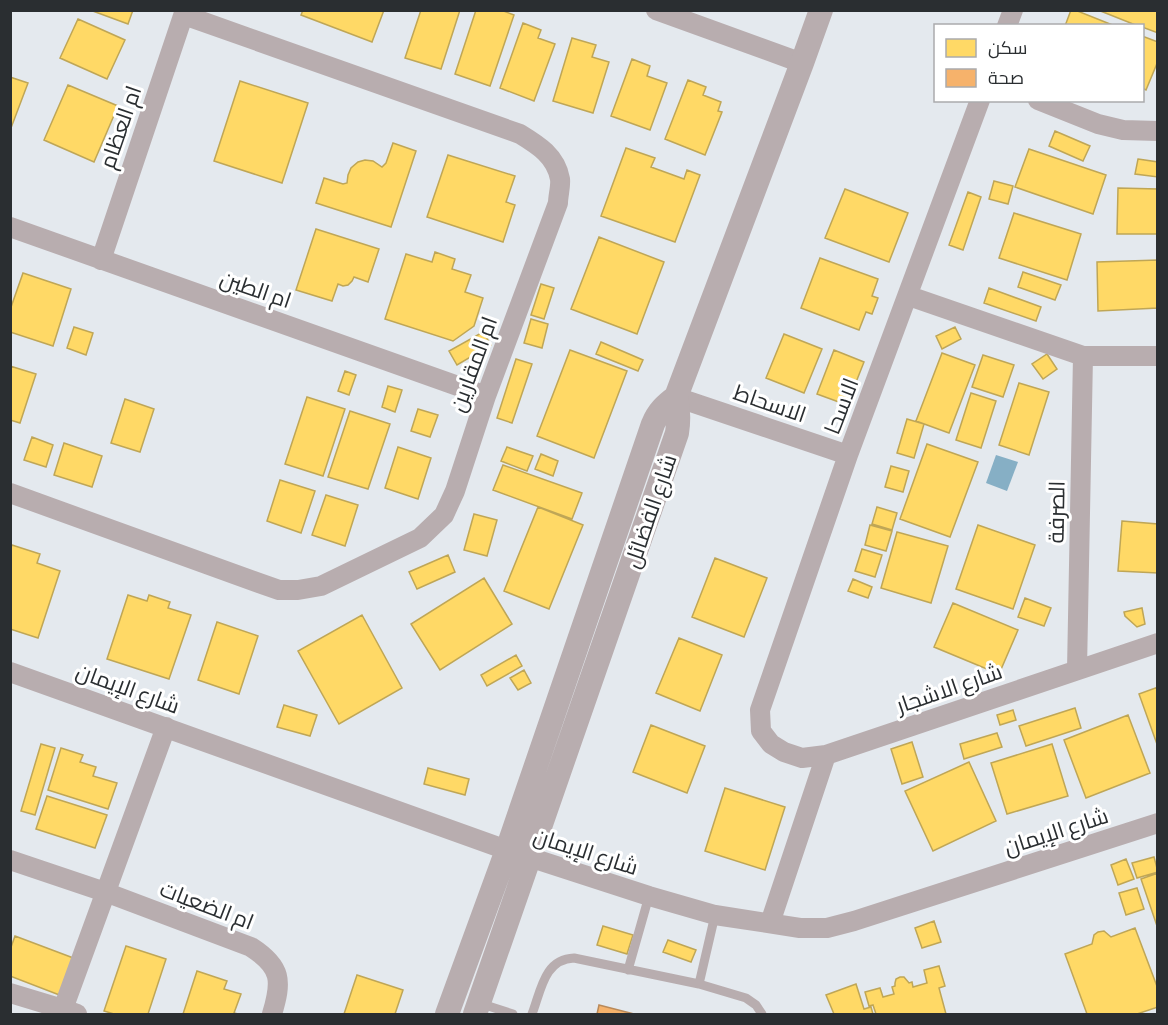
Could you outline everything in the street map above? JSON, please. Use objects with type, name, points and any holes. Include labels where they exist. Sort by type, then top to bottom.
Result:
[{"type":"street","points":[[656,10],[802,63]]},
{"type":"street","name":"شارع الفضائل","points":[[477,1009],[677,433],[679,409],[676,397],[821,10]]},
{"type":"street","name":"ام العظام","points":[[101,260],[184,13]]},
{"type":"street","name":"ام المقارين","points":[[10,493],[279,590],[298,590],[321,586],[420,538],[444,515],[455,491],[486,396],[558,203],[560,180],[555,164],[540,146],[520,134],[184,13]]},
{"type":"street","name":"الاسحا","points":[[760,731],[760,710],[848,455],[979,102]]},
{"type":"street","points":[[1043,102],[1098,124],[1123,130],[1158,131]]},
{"type":"street","name":"ام الطين","points":[[10,227],[486,396]]},
{"type":"street","points":[[909,296],[1083,356],[1158,356]]},
{"type":"street","name":"الصرفة","points":[[1077,670],[1083,356]]},
{"type":"street","points":[[447,1014],[507,850],[652,424],[666,404],[676,397]]},
{"type":"street","name":"الاسحاط","points":[[676,397],[848,455]]},
{"type":"street","name":"شارع الاشجار","points":[[760,731],[771,744],[784,752],[802,758],[826,755],[1158,643]]},
{"type":"street","name":"شارع الإيمان","points":[[10,672],[530,858],[715,915],[800,928],[827,928],[854,921],[1158,823]]},
{"type":"street","points":[[530,858],[532,820],[568,717],[565,702],[560,695]]},
{"type":"street","points":[[10,993],[70,1012],[105,892],[166,727]]},
{"type":"street","points":[[770,923],[826,755]]},
{"type":"street","points":[[477,1009],[471,985],[506,883],[507,850]]},
{"type":"street","name":"ام الضعيات","points":[[10,860],[105,892],[251,947],[262,954],[272,965],[278,978],[279,993],[272,1014]]},
{"type":"lane","points":[[628,970],[649,896]]},
{"type":"lane","points":[[699,984],[715,915]]},
{"type":"lane","points":[[532,1014],[550,969],[558,961],[566,958],[699,984],[746,998],[756,1005],[762,1014]]},
{"type":"lane","points":[[477,1009],[513,1014]]},
{"type":"water","points":[[996,455],[1018,462],[1007,491],[986,483]]},
{"type":"building: سكن","points":[[90,10],[133,10],[128,24]]},
{"type":"building: سكن","points":[[303,10],[384,10],[372,42],[301,15]]},
{"type":"building: سكن","points":[[421,10],[460,10],[441,69],[405,58]]},
{"type":"building: سكن","points":[[476,10],[501,10],[514,15],[490,86],[455,74]]},
{"type":"building: سكن","points":[[1071,10],[1075,10],[1110,24],[1066,24]]},
{"type":"building: سكن","points":[[1098,10],[1158,10],[1158,33],[1144,28],[1144,24],[1133,24]]},
{"type":"building: سكن","points":[[78,19],[125,40],[107,79],[60,58]]},
{"type":"building: سكن","points":[[523,23],[541,30],[538,38],[555,44],[534,101],[500,88]]},
{"type":"building: سكن","points":[[1144,37],[1158,42],[1158,61],[1146,90],[1144,89]]},
{"type":"building: سكن","points":[[572,38],[596,45],[592,57],[609,62],[593,113],[553,101]]},
{"type":"building: سكن","points":[[632,59],[650,66],[647,76],[667,83],[650,130],[611,116]]},
{"type":"building: سكن","points":[[10,77],[28,83],[11,128],[10,127]]},
{"type":"building: سكن","points":[[688,80],[706,87],[703,95],[721,102],[718,111],[722,112],[705,155],[665,139]]},
{"type":"building: سكن","points":[[240,81],[308,103],[282,183],[214,161]]},
{"type":"building: سكن","points":[[68,85],[118,106],[94,162],[44,140]]},
{"type":"building: سكن","points":[[1055,131],[1090,146],[1083,161],[1049,146]]},
{"type":"building: سكن","points":[[393,143],[416,151],[391,227],[316,203],[324,178],[343,184],[347,183],[351,168],[365,160],[373,161],[382,167],[386,163]]},
{"type":"building: سكن","points":[[626,148],[655,158],[651,167],[684,179],[687,170],[700,175],[675,242],[601,216]]},
{"type":"building: سكن","points":[[1029,149],[1106,175],[1093,214],[1015,187]]},
{"type":"building: سكن","points":[[448,155],[515,176],[506,202],[515,205],[503,242],[427,217]]},
{"type":"building: سكن","points":[[1138,159],[1158,162],[1158,177],[1135,174]]},
{"type":"building: سكن","points":[[994,181],[1013,186],[1008,204],[989,199]]},
{"type":"building: سكن","points":[[1118,188],[1158,189],[1158,234],[1117,234]]},
{"type":"building: سكن","points":[[845,189],[908,213],[889,262],[825,238]]},
{"type":"building: سكن","points":[[968,192],[981,197],[963,250],[949,245]]},
{"type":"building: سكن","points":[[1014,213],[1081,234],[1067,280],[999,258]]},
{"type":"building: سكن","points":[[316,229],[379,249],[368,282],[354,277],[348,285],[338,284],[332,301],[296,290]]},
{"type":"building: سكن","points":[[599,237],[664,262],[637,334],[571,309]]},
{"type":"building: سكن","points":[[435,252],[455,259],[452,269],[471,275],[465,292],[483,298],[474,326],[453,341],[385,319],[406,254],[432,262]]},
{"type":"building: سكن","points":[[820,258],[878,279],[872,296],[878,298],[872,314],[866,312],[859,330],[801,308]]},
{"type":"building: سكن","points":[[1158,260],[1158,308],[1098,311],[1097,262]]},
{"type":"building: سكن","points":[[1023,272],[1061,285],[1055,300],[1018,287]]},
{"type":"building: سكن","points":[[23,273],[71,289],[53,346],[10,332],[10,310]]},
{"type":"building: سكن","points":[[541,284],[554,288],[544,319],[531,315]]},
{"type":"building: سكن","points":[[989,288],[1041,307],[1036,321],[984,303]]},
{"type":"building: سكن","points":[[531,319],[548,324],[542,348],[524,343]]},
{"type":"building: سكن","points":[[74,327],[93,333],[86,355],[67,348]]},
{"type":"building: سكن","points":[[955,327],[961,339],[942,349],[936,336]]},
{"type":"building: سكن","points":[[483,332],[491,345],[457,365],[449,351]]},
{"type":"building: سكن","points":[[784,334],[822,349],[804,393],[766,378]]},
{"type":"building: سكن","points":[[601,342],[643,360],[638,371],[596,354]]},
{"type":"building: سكن","points":[[570,350],[627,371],[594,458],[537,436]]},
{"type":"building: سكن","points":[[834,350],[864,362],[847,405],[817,394]]},
{"type":"building: سكن","points":[[942,353],[975,365],[949,433],[916,421]]},
{"type":"building: سكن","points":[[1047,354],[1057,369],[1043,379],[1032,364]]},
{"type":"building: سكن","points":[[983,355],[1014,365],[1003,397],[972,387]]},
{"type":"building: سكن","points":[[516,359],[532,364],[512,423],[497,418]]},
{"type":"building: سكن","points":[[10,366],[36,374],[20,423],[10,420]]},
{"type":"building: سكن","points":[[345,371],[356,375],[349,395],[338,391]]},
{"type":"building: سكن","points":[[1019,383],[1049,392],[1029,455],[999,445]]},
{"type":"building: سكن","points":[[388,386],[402,390],[395,412],[382,407]]},
{"type":"building: سكن","points":[[971,393],[996,401],[981,448],[956,440]]},
{"type":"building: سكن","points":[[307,397],[345,409],[323,476],[285,464]]},
{"type":"building: سكن","points":[[125,399],[154,409],[140,452],[111,443]]},
{"type":"building: سكن","points":[[418,409],[438,415],[430,437],[411,431]]},
{"type":"building: سكن","points":[[350,411],[390,424],[368,489],[328,477]]},
{"type":"building: سكن","points":[[907,419],[924,424],[914,458],[897,453]]},
{"type":"building: سكن","points":[[32,437],[53,445],[46,467],[24,460]]},
{"type":"building: سكن","points":[[64,443],[102,456],[92,487],[54,475]]},
{"type":"building: سكن","points":[[927,444],[978,462],[950,537],[900,519]]},
{"type":"building: سكن","points":[[398,447],[431,458],[418,499],[385,488]]},
{"type":"building: سكن","points":[[507,447],[533,456],[527,471],[501,461]]},
{"type":"building: سكن","points":[[541,454],[558,461],[553,476],[535,469]]},
{"type":"building: سكن","points":[[503,465],[582,493],[572,519],[493,490]]},
{"type":"building: سكن","points":[[891,466],[909,471],[903,492],[885,487]]},
{"type":"building: سكن","points":[[280,480],[315,491],[301,533],[267,521]]},
{"type":"building: سكن","points":[[326,495],[358,505],[345,546],[312,535]]},
{"type":"building: سكن","points":[[538,507],[583,525],[549,609],[504,591]]},
{"type":"building: سكن","points":[[877,507],[897,513],[892,530],[872,524]]},
{"type":"building: سكن","points":[[474,514],[497,520],[487,556],[464,550]]},
{"type":"building: سكن","points":[[1122,521],[1158,524],[1158,573],[1118,571]]},
{"type":"building: سكن","points":[[870,525],[892,531],[886,551],[865,545]]},
{"type":"building: سكن","points":[[978,525],[1035,545],[1013,609],[956,589]]},
{"type":"building: سكن","points":[[897,532],[948,546],[931,603],[881,588]]},
{"type":"building: سكن","points":[[12,545],[40,554],[37,563],[60,571],[38,638],[10,629],[10,550]]},
{"type":"building: سكن","points":[[862,549],[882,555],[875,577],[855,571]]},
{"type":"building: سكن","points":[[448,555],[455,572],[417,589],[409,572]]},
{"type":"building: سكن","points":[[715,558],[767,578],[744,637],[692,617]]},
{"type":"building: سكن","points":[[484,578],[512,624],[440,670],[411,624]]},
{"type":"building: سكن","points":[[853,579],[872,587],[868,598],[848,591]]},
{"type":"building: سكن","points":[[128,595],[147,601],[149,595],[170,602],[168,608],[191,615],[169,679],[107,659]]},
{"type":"building: سكن","points":[[1025,598],[1051,608],[1044,626],[1018,617]]},
{"type":"building: سكن","points":[[953,603],[1018,630],[999,674],[934,647]]},
{"type":"building: سكن","points":[[1142,608],[1145,624],[1137,627],[1125,616],[1124,612]]},
{"type":"building: سكن","points":[[362,615],[402,688],[339,724],[298,651]]},
{"type":"building: سكن","points":[[217,622],[258,636],[239,694],[198,680]]},
{"type":"building: سكن","points":[[679,638],[722,655],[700,711],[656,693]]},
{"type":"building: سكن","points":[[516,655],[522,666],[487,686],[481,675]]},
{"type":"building: سكن","points":[[524,670],[531,683],[518,690],[510,678]]},
{"type":"building: سكن","points":[[1158,687],[1158,747],[1139,694]]},
{"type":"building: سكن","points":[[284,705],[317,715],[310,736],[277,727]]},
{"type":"building: سكن","points":[[1075,708],[1081,728],[1026,746],[1019,726]]},
{"type":"building: سكن","points":[[1013,710],[1016,720],[1000,725],[997,715]]},
{"type":"building: سكن","points":[[1128,715],[1150,773],[1086,798],[1064,740]]},
{"type":"building: سكن","points":[[651,725],[705,746],[687,793],[633,772]]},
{"type":"building: سكن","points":[[997,733],[1002,747],[964,759],[960,744]]},
{"type":"building: سكن","points":[[912,742],[923,777],[902,784],[891,749]]},
{"type":"building: سكن","points":[[41,744],[55,748],[35,815],[21,811]]},
{"type":"building: سكن","points":[[1052,744],[1068,796],[1007,814],[991,763]]},
{"type":"building: سكن","points":[[61,748],[83,755],[80,762],[96,767],[93,776],[117,783],[108,809],[48,790]]},
{"type":"building: سكن","points":[[969,762],[996,821],[933,851],[905,791]]},
{"type":"building: سكن","points":[[428,768],[469,779],[465,795],[424,784]]},
{"type":"building: سكن","points":[[725,788],[785,807],[765,870],[705,851]]},
{"type":"building: سكن","points":[[47,796],[107,815],[95,848],[36,829]]},
{"type":"building: سكن","points":[[1154,857],[1158,872],[1137,878],[1132,863]]},
{"type":"building: سكن","points":[[1126,859],[1134,879],[1118,885],[1111,865]]},
{"type":"building: سكن","points":[[1158,873],[1158,926],[1157,926],[1141,879]]},
{"type":"building: سكن","points":[[1137,888],[1144,909],[1126,915],[1119,893]]},
{"type":"building: سكن","points":[[934,921],[941,942],[922,948],[915,928]]},
{"type":"building: سكن","points":[[603,926],[633,935],[627,954],[597,945]]},
{"type":"building: سكن","points":[[1135,928],[1158,989],[1158,1007],[1137,1014],[1087,1014],[1065,954],[1092,944],[1094,935],[1098,932],[1104,931],[1111,937]]},
{"type":"building: سكن","points":[[15,936],[76,959],[62,996],[10,976],[10,950]]},
{"type":"building: سكن","points":[[668,940],[696,950],[691,962],[663,952]]},
{"type":"building: سكن","points":[[126,946],[166,959],[148,1014],[114,1014],[104,1011]]},
{"type":"building: سكن","points":[[939,966],[945,986],[939,988],[946,1014],[876,1014],[873,1005],[869,1006],[865,992],[880,988],[883,997],[894,994],[892,987],[895,986],[896,979],[900,977],[904,977],[909,983],[912,982],[913,987],[927,983],[924,970]]},
{"type":"building: سكن","points":[[197,971],[227,981],[224,989],[241,994],[234,1013],[238,1014],[183,1014]]},
{"type":"building: سكن","points":[[357,975],[403,990],[395,1014],[344,1014]]},
{"type":"building: سكن","points":[[856,984],[864,1009],[871,1007],[873,1014],[834,1014],[826,995]]},
{"type":"building: صحة","points":[[599,1005],[634,1014],[597,1014]]}]
